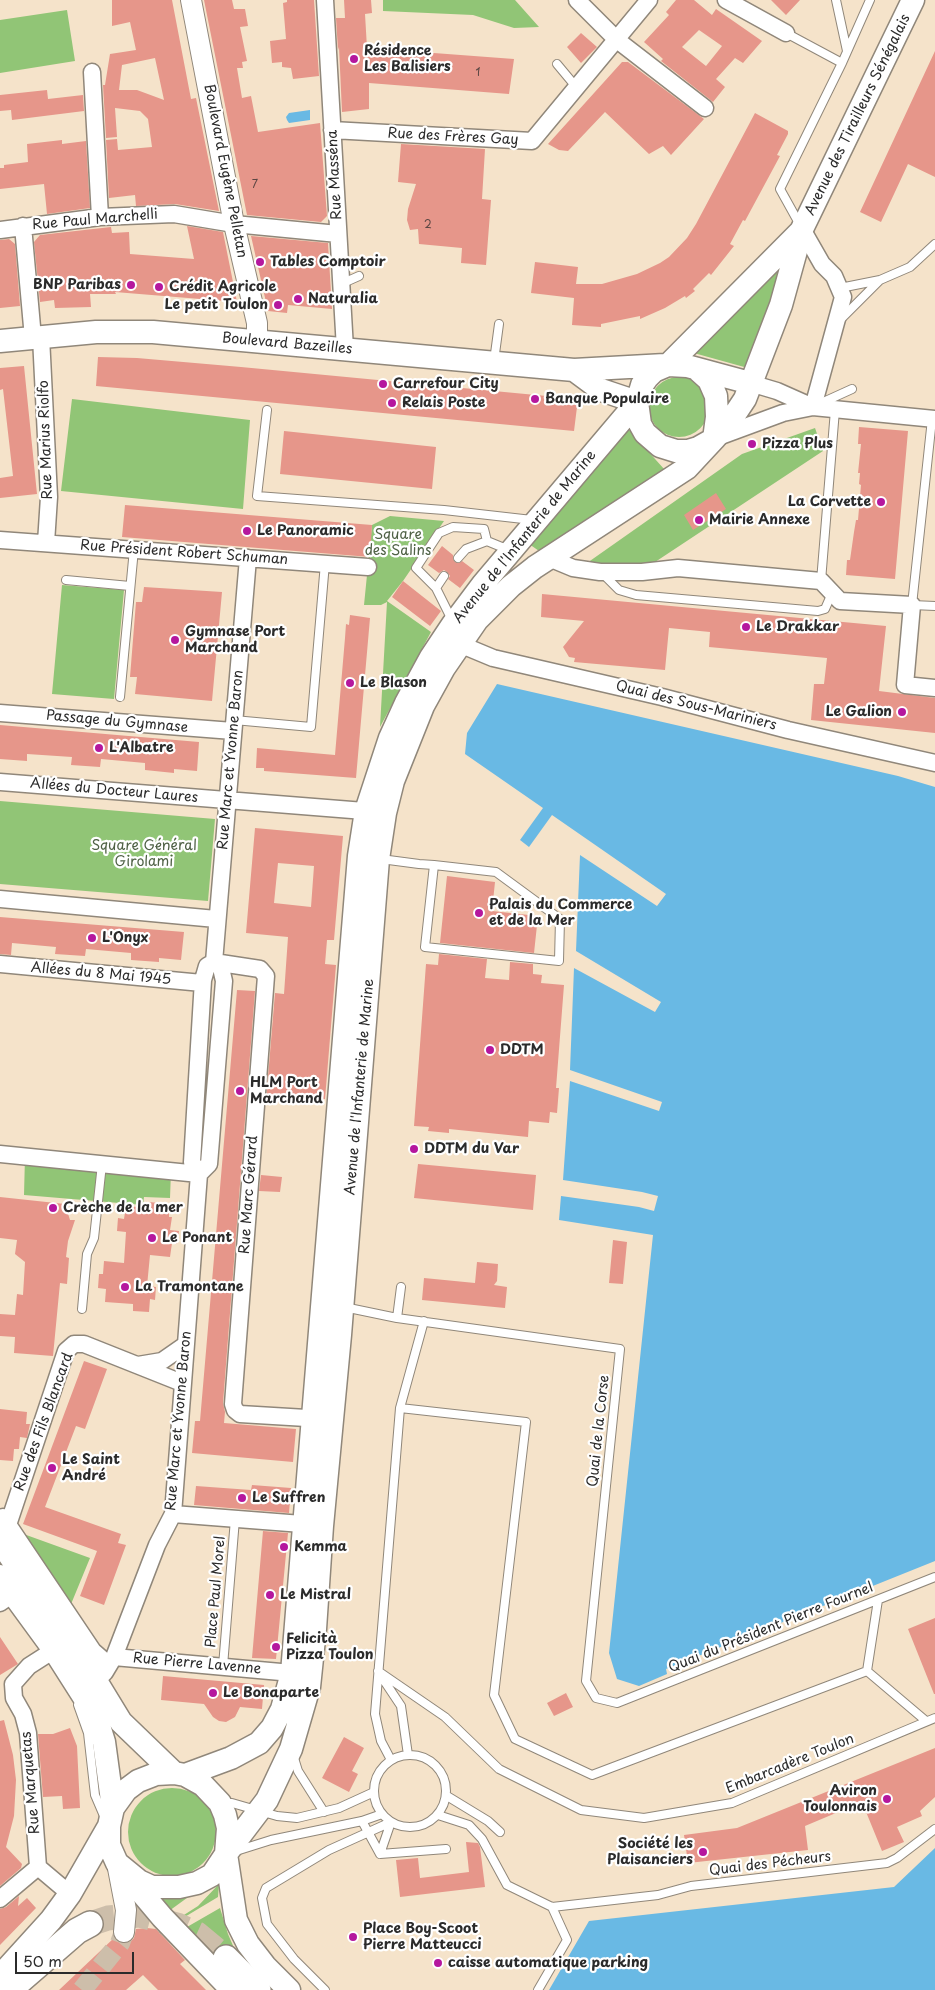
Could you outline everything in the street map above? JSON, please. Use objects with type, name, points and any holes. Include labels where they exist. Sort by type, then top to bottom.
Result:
[{"type":"main road","name":"Avenue des Tirailleurs Sénégalais","points":[[750,383],[781,305],[802,229],[913,0]]},
{"type":"main road","name":"Avenue des Tirailleurs Sénégalais","points":[[668,365],[802,229]]},
{"type":"main road","name":"Boulevard Bazeilles","points":[[0,341],[96,332],[153,332],[574,370],[668,365]]},
{"type":"main road","points":[[700,370],[710,380],[716,396],[717,417],[714,439],[688,451],[676,451],[660,446],[645,432],[640,424],[637,402],[639,393],[647,378],[654,371],[668,365],[687,366],[750,383]]},
{"type":"main road","points":[[574,370],[601,390],[637,402]]},
{"type":"main road","name":"Avenue de l'Infanterie de Marine","points":[[457,632],[477,620],[511,586],[548,558],[687,468],[714,439],[741,405],[750,383]]},
{"type":"main road","points":[[601,390],[612,432]]},
{"type":"main road","name":"Avenue de l'Infanterie de Marine","points":[[226,1854],[267,1800],[291,1749],[304,1706],[301,1674],[313,1525],[313,1418],[369,857],[375,812],[390,738],[406,703],[431,657],[457,632],[511,551],[637,402]]},
{"type":"main road","name":"Avenue de l'Infanterie de Marine","points":[[313,1418],[342,1306],[369,857]]},
{"type":"main road","points":[[2,1529],[50,1614],[106,1668],[121,1722],[180,1774],[203,1785],[220,1803],[228,1828],[226,1854],[236,1920],[265,1966],[288,1990]]},
{"type":"main road","points":[[0,1576],[7,1598],[58,1658],[96,1716],[104,1742],[111,1817],[110,1845],[117,1862],[162,1917],[232,1990]]},
{"type":"main road","name":"Avenue de l'Infanterie de Marine","points":[[180,1774],[231,1758],[258,1743],[272,1728],[301,1674]]},
{"type":"main road","points":[[0,1976],[51,1920],[70,1894],[124,1792],[138,1781],[156,1774],[180,1774]]},
{"type":"main road","points":[[117,1862],[140,1881],[152,1887],[179,1888],[212,1875],[226,1854]]},
{"type":"main road","points":[[9,1990],[77,1930],[90,1924]]},
{"type":"main road","points":[[226,1958],[258,1990]]},
{"type":"street","name":"Boulevard Eugène Pelletan","points":[[191,0],[234,224],[257,322],[257,342]]},
{"type":"street","name":"Rue Masséna","points":[[325,0],[345,349]]},
{"type":"street","points":[[577,0],[617,40],[705,108]]},
{"type":"street","name":"Rue des Frères Gay","points":[[332,130],[469,132],[532,141],[650,0]]},
{"type":"street","points":[[726,0],[786,33]]},
{"type":"street","points":[[92,72],[100,217]]},
{"type":"street","name":"Rue Paul Marchelli","points":[[0,230],[100,217],[174,214],[234,224],[338,234]]},
{"type":"street","name":"Rue Marius Riolfo","points":[[22,226],[37,337],[49,497],[46,543]]},
{"type":"street","points":[[802,229],[822,264],[834,276],[843,297],[813,407]]},
{"type":"street","points":[[750,383],[777,391],[813,407],[934,419]]},
{"type":"street","points":[[714,439],[783,412],[813,407]]},
{"type":"street","name":"Rue Président Robert Schuman","points":[[0,540],[368,567]]},
{"type":"street","name":"Rue Marc et Yvonne Baron","points":[[214,962],[216,919],[228,801],[248,558]]},
{"type":"street","points":[[548,558],[573,568],[600,572],[642,572],[678,568],[821,581],[840,601],[912,605],[905,685],[935,688]]},
{"type":"street","name":"Quai des Sous-Mariniers","points":[[457,632],[470,648],[493,658],[662,697],[788,730],[935,763]]},
{"type":"street","name":"Passage du Gymnase","points":[[0,713],[234,726]]},
{"type":"street","name":"Allées du Docteur Laures","points":[[0,782],[375,812]]},
{"type":"street","points":[[0,899],[216,919]]},
{"type":"street","name":"Rue Marc et Yvonne Baron","points":[[106,1668],[157,1546],[173,1514],[199,1174],[192,1162],[202,983],[207,966],[214,962]]},
{"type":"street","name":"Rue Marc et Yvonne Baron","points":[[199,1174],[209,1164],[224,981],[221,968],[214,962]]},
{"type":"street","name":"Rue Marc Gérard","points":[[214,962],[260,969],[266,976],[233,1404],[235,1410],[240,1414],[313,1418]]},
{"type":"street","name":"Allées du 8 Mai 1945","points":[[0,964],[202,983]]},
{"type":"street","points":[[0,1154],[199,1174]]},
{"type":"street","name":"Rue des Fils Blancard","points":[[2,1529],[66,1351],[74,1344],[84,1344],[182,1383]]},
{"type":"street","points":[[138,1365],[162,1361],[185,1345]]},
{"type":"street","points":[[173,1514],[313,1525]]},
{"type":"street","points":[[2,1529],[106,1668]]},
{"type":"street","points":[[7,1598],[50,1614]]},
{"type":"street","name":"Rue Marquetas","points":[[38,1867],[28,1733],[14,1698],[13,1684],[28,1666],[58,1658]]},
{"type":"street","name":"Rue Pierre Lavenne","points":[[106,1668],[222,1666],[301,1674]]},
{"type":"street","points":[[117,1862],[126,1910],[124,1932]]},
{"type":"street","points":[[0,1898],[38,1867],[70,1894]]},
{"type":"lane","points":[[836,0],[847,51]]},
{"type":"lane","points":[[802,229],[780,189],[842,63],[870,0]]},
{"type":"lane","points":[[786,33],[842,63]]},
{"type":"lane","points":[[557,64],[577,88]]},
{"type":"lane","points":[[840,288],[880,280],[910,267],[935,244]]},
{"type":"lane","points":[[341,284],[359,276]]},
{"type":"lane","points":[[835,326],[880,280]]},
{"type":"lane","points":[[494,363],[499,324]]},
{"type":"lane","points":[[813,407],[852,390]]},
{"type":"lane","points":[[267,410],[257,496],[434,510],[537,521]]},
{"type":"lane","points":[[821,581],[835,410]]},
{"type":"lane","points":[[934,419],[912,605],[935,606]]},
{"type":"lane","points":[[457,632],[436,588],[416,568],[439,532],[453,527],[484,529],[487,542]]},
{"type":"lane","points":[[458,558],[466,548],[487,542],[511,551]]},
{"type":"lane","points":[[120,697],[134,549]]},
{"type":"lane","points":[[234,726],[311,727],[325,564]]},
{"type":"lane","points":[[600,572],[619,590],[636,595],[818,611],[825,609],[832,593]]},
{"type":"lane","points":[[436,588],[444,576]]},
{"type":"lane","points":[[66,580],[130,586]]},
{"type":"lane","points":[[369,857],[496,872],[560,919],[559,961],[425,947],[434,865]]},
{"type":"lane","points":[[82,1309],[87,1254],[94,1238],[102,1164]]},
{"type":"lane","points":[[397,1318],[401,1287]]},
{"type":"lane","name":"Quai de la Corse","points":[[342,1306],[397,1318],[620,1349],[586,1681],[596,1698],[617,1703]]},
{"type":"lane","points":[[391,1760],[381,1741],[375,1714],[378,1671],[400,1408],[424,1321]]},
{"type":"lane","points":[[400,1408],[526,1422],[494,1695],[515,1740],[592,1775],[867,1671]]},
{"type":"lane","name":"Place Paul Morel","points":[[222,1666],[235,1520]]},
{"type":"lane","name":"Quai du Président Pierre Fournel","points":[[617,1703],[935,1577]]},
{"type":"lane","points":[[867,1671],[878,1600]]},
{"type":"lane","points":[[378,1671],[401,1706],[408,1755]]},
{"type":"lane","name":"Embarcadère Toulon","points":[[378,1671],[445,1717],[499,1769],[581,1810],[644,1818],[732,1804],[935,1718]]},
{"type":"lane","points":[[867,1671],[926,1721]]},
{"type":"lane","points":[[291,1749],[298,1772],[324,1812]]},
{"type":"lane","points":[[408,1755],[427,1759],[435,1764],[445,1781],[447,1796],[443,1808],[438,1815],[426,1825],[414,1828],[402,1827],[391,1822],[382,1814],[375,1802],[374,1792],[378,1774],[391,1760],[408,1755]]},
{"type":"lane","points":[[220,1803],[232,1803],[259,1812],[297,1818],[338,1808],[374,1792]]},
{"type":"lane","points":[[447,1796],[488,1821],[500,1832]]},
{"type":"lane","points":[[226,1854],[271,1840],[382,1814]]},
{"type":"lane","points":[[438,1815],[468,1825],[482,1839],[507,1885],[552,1907],[567,1940],[538,1990]]},
{"type":"lane","points":[[362,1820],[380,1854]]},
{"type":"lane","points":[[325,1990],[294,1959],[267,1924],[262,1898],[266,1888],[300,1866],[391,1822]]},
{"type":"lane","points":[[380,1854],[391,1822]]},
{"type":"lane","name":"Quai des Pécheurs","points":[[552,1907],[658,1895],[691,1886],[887,1863],[897,1858],[935,1829]]},
{"type":"lane","points":[[380,1854],[446,1849]]},
{"type":"green space","points":[[383,0],[515,0],[539,27],[514,28],[473,15],[383,11]]},
{"type":"green space","points":[[67,10],[75,61],[0,73],[0,20]]},
{"type":"green space","points":[[769,263],[790,272],[755,370],[683,350]]},
{"type":"green space","points":[[673,377],[685,377],[696,382],[704,390],[709,401],[707,419],[696,432],[685,437],[673,437],[662,432],[654,424],[649,413],[649,401],[654,390],[662,382]]},
{"type":"green space","points":[[72,399],[250,420],[243,509],[61,491]]},
{"type":"green space","points":[[621,421],[673,479],[549,558],[522,539]]},
{"type":"green space","points":[[815,428],[823,451],[646,568],[587,563],[742,454]]},
{"type":"green space","name":"Square des Salins","points":[[390,516],[444,521],[387,601],[431,632],[380,727],[387,602],[381,605],[364,605],[372,525]]},
{"type":"green space","points":[[62,585],[124,590],[114,699],[52,694]]},
{"type":"green space","name":"Square Général Girolami","points":[[0,801],[215,819],[208,901],[0,884]]},
{"type":"green space","points":[[25,1156],[171,1171],[170,1198],[144,1197],[143,1205],[24,1195]]},
{"type":"green space","points":[[18,1532],[90,1558],[69,1609]]},
{"type":"green space","points":[[172,1788],[189,1791],[197,1795],[209,1807],[213,1815],[216,1832],[213,1849],[209,1857],[197,1869],[189,1873],[172,1876],[155,1873],[147,1869],[135,1857],[131,1849],[128,1832],[131,1815],[135,1807],[147,1795],[155,1791]]},
{"type":"green space","points":[[219,1884],[218,1897],[178,1921],[176,1920],[198,1906]]},
{"type":"green space","points":[[144,1890],[191,1895],[169,1911]]},
{"type":"green space","points":[[220,1908],[234,1948],[217,1965],[187,1927]]},
{"type":"water","points":[[310,110],[310,120],[289,123],[287,120],[286,117],[289,113]]},
{"type":"water","points":[[497,684],[898,776],[935,787],[935,1561],[666,1669],[667,1674],[639,1686],[617,1679],[609,1653],[653,1235],[559,1220],[561,1196],[639,1207],[654,1211],[658,1196],[563,1180],[570,1081],[659,1111],[662,1102],[570,1070],[574,968],[655,1012],[661,1002],[576,951],[580,855],[657,906],[666,894],[552,815],[529,847],[520,840],[543,808],[465,754],[467,733]]},
{"type":"water","points":[[935,1848],[935,1990],[549,1990],[589,1921],[894,1887]]},
{"type":"building","points":[[112,0],[172,0],[191,99],[196,98],[219,211],[175,204],[136,206],[135,195],[109,198],[106,140],[117,139],[118,150],[152,147],[148,119],[140,111],[115,108],[117,137],[106,138],[103,85],[105,85],[110,54],[136,50],[130,22],[112,26]],"holes":[[[155,58],[164,100],[137,90],[119,90],[122,65]]]},
{"type":"building","points":[[204,0],[232,0],[234,9],[245,9],[248,26],[240,27],[247,61],[242,62],[243,68],[237,68],[242,98],[251,96],[258,132],[320,123],[327,216],[321,222],[247,215]]},
{"type":"building","points":[[287,0],[314,0],[319,76],[293,79],[291,68],[282,67],[282,62],[272,63],[270,41],[286,39],[283,3],[287,2]]},
{"type":"building","points":[[344,0],[371,0],[372,13],[365,14],[367,48],[514,59],[509,94],[369,83],[369,109],[342,112],[336,18],[345,18]]},
{"type":"building","points":[[676,0],[694,0],[712,15],[716,9],[762,41],[743,63],[735,58],[716,79],[725,87],[713,102],[661,61],[663,59],[644,42],[669,15],[666,12]],"holes":[[[699,30],[722,46],[706,66],[682,47]]]},
{"type":"building","points":[[771,0],[800,0],[786,15]]},
{"type":"building","points":[[581,33],[597,47],[581,63],[567,47]]},
{"type":"building","points":[[935,51],[935,177],[908,164],[881,222],[860,212]]},
{"type":"building","points":[[622,62],[628,62],[704,119],[671,155],[663,146],[649,154],[605,112],[568,151],[559,150],[548,144]]},
{"type":"building","points":[[47,90],[48,99],[83,95],[84,111],[12,120],[11,110],[0,111],[0,95]]},
{"type":"building","points":[[755,113],[788,131],[788,134],[777,155],[780,156],[745,221],[743,220],[730,244],[734,246],[711,275],[709,273],[693,289],[695,291],[686,298],[685,296],[665,308],[640,319],[640,316],[601,324],[601,327],[572,325],[574,298],[531,293],[535,262],[578,267],[576,284],[602,284],[637,274],[669,257],[687,238],[696,224]]},
{"type":"building","points":[[62,140],[62,144],[86,141],[90,208],[47,214],[44,184],[0,189],[0,168],[4,168],[4,165],[28,162],[27,144]]},
{"type":"building","points":[[401,144],[485,149],[482,199],[491,200],[486,265],[461,263],[462,248],[419,244],[418,229],[410,230],[407,220],[408,209],[416,184],[398,182]]},
{"type":"building","points":[[187,226],[223,232],[237,302],[115,292],[116,294],[90,294],[91,307],[55,308],[54,300],[40,302],[34,242],[40,235],[111,227],[112,233],[129,232],[130,254],[194,259]]},
{"type":"building","points":[[251,236],[328,243],[332,309],[288,305],[287,313],[268,311]]},
{"type":"building","points":[[9,239],[15,244],[20,306],[0,308],[0,240]]},
{"type":"building","points":[[98,357],[137,358],[241,367],[578,399],[574,431],[96,386]]},
{"type":"building","points":[[24,366],[37,494],[0,498],[0,478],[13,476],[3,389],[0,390],[0,368]]},
{"type":"building","name":"La Corvette","points":[[859,427],[908,431],[895,579],[846,575],[847,560],[850,560],[856,520],[858,520],[861,485],[859,484],[860,473],[858,473],[861,444],[858,444]]},
{"type":"building","points":[[284,431],[436,447],[432,489],[280,474]]},
{"type":"building","name":"Mairie Annexe","points":[[716,493],[726,509],[693,530],[684,515]]},
{"type":"building","name":"Le Panoramic","points":[[125,505],[372,525],[370,557],[122,537]]},
{"type":"building","points":[[442,546],[453,555],[455,562],[459,563],[462,561],[474,570],[460,588],[448,579],[450,576],[447,572],[444,570],[439,573],[428,565]]},
{"type":"building","points":[[403,581],[441,611],[430,626],[392,597]]},
{"type":"building","name":"Gymnase Port Marchand","points":[[144,587],[222,592],[212,701],[135,694],[137,677],[130,677],[136,602],[142,602]]},
{"type":"building","points":[[542,594],[886,626],[879,691],[935,698],[935,733],[811,720],[814,684],[824,684],[827,658],[709,647],[710,632],[669,628],[665,670],[574,662],[575,658],[569,657],[563,647],[584,621],[541,617]]},
{"type":"building","points":[[350,615],[370,618],[356,778],[264,771],[264,768],[256,768],[257,748],[335,755],[346,624],[349,625]]},
{"type":"building","name":"L'Albatre","points":[[0,725],[199,742],[197,771],[174,769],[174,773],[145,770],[145,763],[101,759],[100,767],[71,765],[72,757],[27,754],[27,761],[0,759]]},
{"type":"building","points":[[255,828],[343,836],[334,940],[327,940],[325,964],[336,965],[325,1099],[308,1098],[307,1105],[266,1101],[275,993],[284,994],[288,937],[246,933]],"holes":[[[278,863],[314,866],[311,907],[274,903]]]},
{"type":"building","name":"Palais du Commerce et de la Mer","points":[[447,876],[495,882],[492,911],[538,916],[534,953],[440,943]]},
{"type":"building","name":"L'Onyx","points":[[0,917],[184,932],[181,960],[159,958],[159,962],[131,960],[131,953],[86,949],[85,956],[55,954],[56,947],[12,943],[11,955],[0,954]]},
{"type":"building","name":"DDTM","points":[[439,954],[487,959],[485,978],[509,980],[510,962],[533,964],[533,974],[542,975],[541,983],[564,985],[556,1088],[559,1088],[557,1113],[550,1112],[549,1123],[529,1121],[528,1137],[449,1129],[449,1133],[428,1131],[429,1127],[414,1126],[426,964],[438,965]]},
{"type":"building","points":[[237,990],[255,991],[223,1403],[225,1412],[224,1423],[296,1429],[293,1462],[192,1453],[195,1421],[200,1421]]},
{"type":"building","points":[[418,1164],[536,1175],[533,1210],[414,1198]]},
{"type":"building","points":[[261,1175],[282,1177],[280,1192],[259,1191]]},
{"type":"building","points":[[0,1197],[65,1204],[70,1220],[75,1220],[68,1241],[66,1257],[69,1258],[67,1284],[60,1283],[53,1356],[14,1353],[15,1337],[0,1336],[0,1314],[15,1315],[17,1294],[23,1295],[25,1262],[15,1254],[17,1240],[0,1238]]},
{"type":"building","points":[[149,1202],[169,1204],[169,1217],[172,1217],[170,1230],[179,1231],[177,1244],[172,1243],[170,1257],[150,1255],[147,1286],[156,1287],[155,1300],[150,1299],[149,1312],[133,1311],[133,1304],[105,1302],[106,1289],[98,1288],[99,1274],[103,1274],[104,1261],[124,1263],[126,1232],[117,1231],[118,1218],[124,1219],[126,1206],[149,1208]]},
{"type":"building","points":[[613,1240],[627,1242],[623,1284],[609,1283]]},
{"type":"building","points":[[477,1262],[498,1264],[497,1281],[494,1285],[507,1287],[505,1308],[422,1300],[424,1278],[475,1283]]},
{"type":"building","name":"Le Saint André","points":[[84,1361],[107,1369],[85,1429],[76,1426],[45,1507],[121,1534],[118,1543],[126,1545],[104,1605],[80,1596],[97,1551],[23,1524]]},
{"type":"building","points":[[0,1409],[27,1412],[26,1424],[30,1424],[27,1438],[20,1437],[19,1449],[14,1449],[13,1461],[0,1460]]},
{"type":"building","name":"Le Suffren","points":[[252,1485],[291,1488],[289,1513],[194,1505],[196,1486],[251,1490]]},
{"type":"building","name":"Le Mistral","points":[[263,1531],[288,1533],[276,1659],[252,1658]]},
{"type":"building","points":[[935,1618],[935,1694],[934,1694],[908,1629]]},
{"type":"building","points":[[0,1637],[18,1664],[0,1675]]},
{"type":"building","name":"Le Bonaparte","points":[[163,1676],[264,1685],[262,1709],[240,1707],[235,1717],[226,1722],[219,1721],[213,1717],[204,1704],[161,1700]]},
{"type":"building","points":[[566,1693],[573,1707],[554,1716],[547,1703]]},
{"type":"building","points":[[4,1720],[13,1755],[16,1780],[14,1816],[6,1847],[22,1864],[21,1868],[0,1886],[0,1721]]},
{"type":"building","points":[[70,1728],[77,1746],[80,1808],[63,1809],[62,1796],[43,1797],[38,1734],[53,1734]]},
{"type":"building","points":[[344,1737],[364,1748],[352,1771],[358,1774],[349,1792],[322,1778]]},
{"type":"building","points":[[935,1748],[935,1797],[920,1811],[922,1816],[897,1827],[904,1842],[882,1851],[862,1802],[805,1826],[808,1850],[688,1863],[684,1835],[737,1828]]},
{"type":"building","points":[[466,1842],[478,1843],[480,1847],[485,1887],[400,1897],[396,1860],[418,1858],[420,1878],[469,1872]]},
{"type":"building","points":[[19,1896],[18,1906],[27,1898],[36,1908],[0,1945],[0,1909],[6,1907]]},
{"type":"building","points":[[136,1929],[156,1929],[185,1960],[180,1964],[206,1990],[158,1990],[143,1975],[126,1990],[59,1990],[114,1938],[122,1944],[129,1943],[134,1938]]},
{"type":"tunnel","points":[[90,1924],[108,1918],[139,1915],[177,1925],[197,1934],[226,1958]]},
{"type":"tunnel","points":[[82,1990],[120,1943],[124,1932]]},
{"type":"place","name":"Résidence Les Balisiers","points":[[354,59]]},
{"type":"place","name":"Tables Comptoir","points":[[260,262]]},
{"type":"place","name":"BNP Paribas","points":[[131,285]]},
{"type":"place","name":"Crédit Agricole","points":[[159,287]]},
{"type":"place","name":"Naturalia","points":[[298,299]]},
{"type":"place","name":"Le petit Toulon","points":[[278,305]]},
{"type":"place","name":"Carrefour City","points":[[383,384]]},
{"type":"place","name":"Banque Populaire","points":[[535,399]]},
{"type":"place","name":"Relais Poste","points":[[392,403]]},
{"type":"place","name":"Pizza Plus","points":[[752,444]]},
{"type":"place","name":"La Corvette","points":[[881,502]]},
{"type":"place","name":"Mairie Annexe","points":[[699,520]]},
{"type":"place","name":"Le Panoramic","points":[[247,531]]},
{"type":"place","name":"Le Drakkar","points":[[746,627]]},
{"type":"place","name":"Gymnase Port Marchand","points":[[175,640]]},
{"type":"place","name":"Le Blason","points":[[350,683]]},
{"type":"place","name":"Le Galion","points":[[902,712]]},
{"type":"place","name":"L'Albatre","points":[[99,748]]},
{"type":"place","name":"Palais du Commerce et de la Mer","points":[[479,913]]},
{"type":"place","name":"L'Onyx","points":[[92,938]]},
{"type":"place","name":"DDTM","points":[[490,1050]]},
{"type":"place","name":"HLM Port Marchand","points":[[240,1091]]},
{"type":"place","name":"DDTM du Var","points":[[414,1149]]},
{"type":"place","name":"Crèche de la mer","points":[[53,1208]]},
{"type":"place","name":"Le Ponant","points":[[152,1238]]},
{"type":"place","name":"La Tramontane","points":[[125,1287]]},
{"type":"place","name":"Le Saint André","points":[[52,1468]]},
{"type":"place","name":"Le Suffren","points":[[242,1498]]},
{"type":"place","name":"Kemma","points":[[284,1547]]},
{"type":"place","name":"Le Mistral","points":[[270,1595]]},
{"type":"place","name":"Felicità Pizza Toulon","points":[[276,1647]]},
{"type":"place","name":"Le Bonaparte","points":[[213,1693]]},
{"type":"place","name":"Aviron Toulonnais","points":[[887,1799]]},
{"type":"place","name":"Société les Plaisanciers","points":[[703,1852]]},
{"type":"place","name":"Place Boy-Scoot Pierre Matteucci","points":[[353,1937]]},
{"type":"place","name":"caisse automatique parking","points":[[438,1963]]}]
